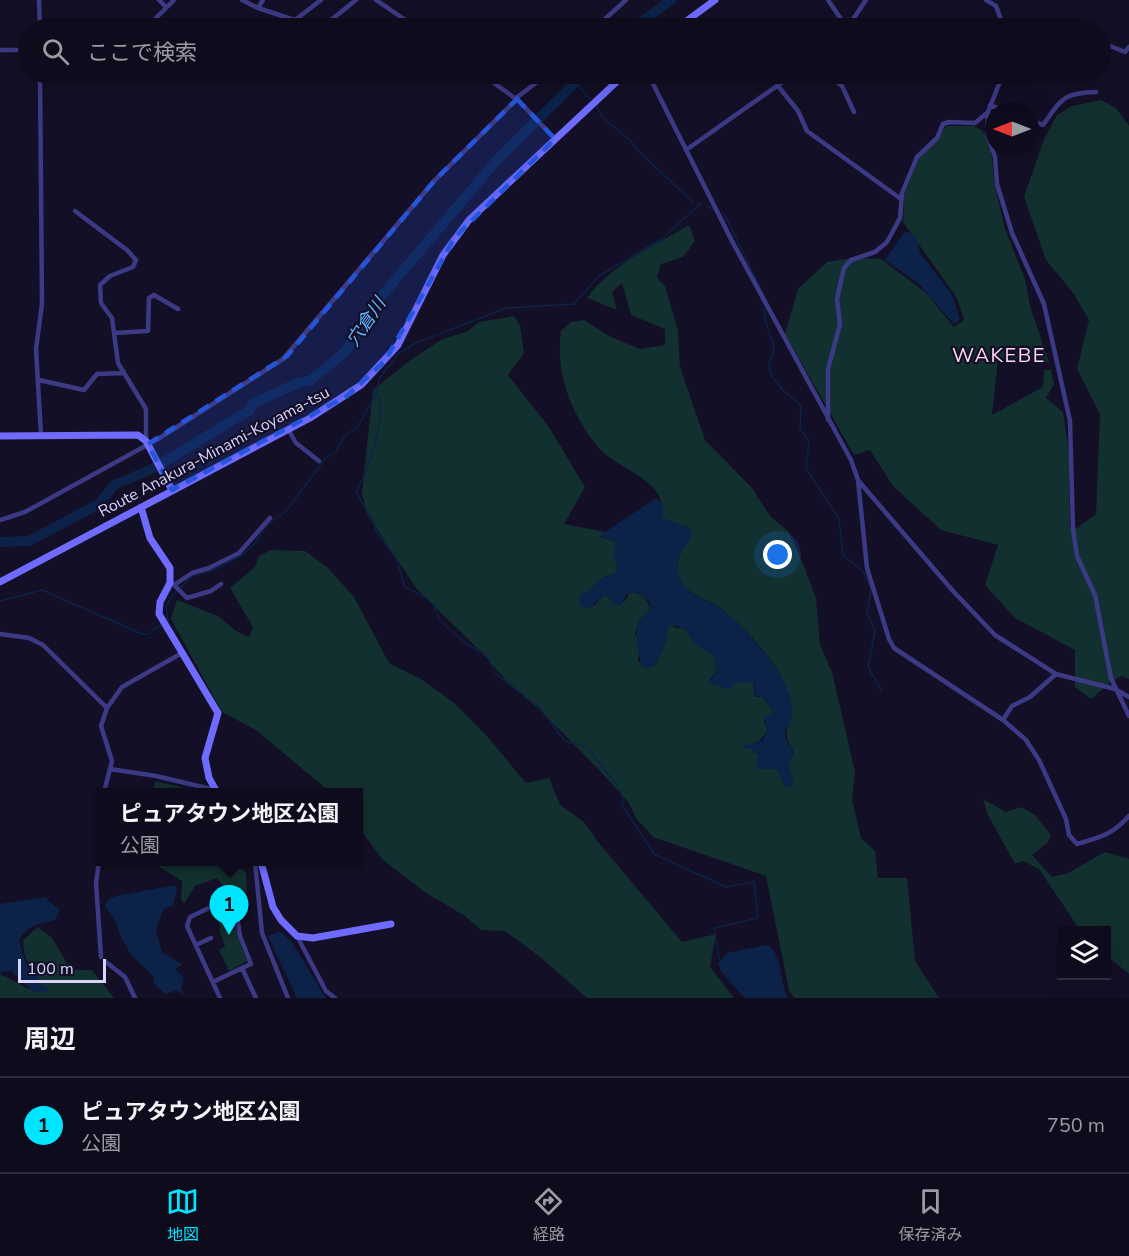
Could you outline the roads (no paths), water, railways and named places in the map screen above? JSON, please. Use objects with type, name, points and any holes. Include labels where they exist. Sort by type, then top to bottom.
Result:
[{"type":"main road","points":[[691,18],[715,0]]},
{"type":"main road","name":"Route Anakura-Minami-Koyama-tsu","points":[[0,582],[141,507],[171,488],[288,429],[347,396],[385,361],[404,334],[443,255],[477,211],[553,137],[614,84]]},
{"type":"main road","points":[[0,436],[134,435],[147,444],[171,488]]},
{"type":"main road","points":[[141,507],[150,538],[170,568],[175,586],[160,602],[159,614],[218,713],[205,758],[215,788]]},
{"type":"main road","points":[[262,866],[273,907],[280,920],[297,936],[313,938],[391,924]]},
{"type":"street","points":[[39,0],[40,18]]},
{"type":"street","points":[[159,0],[166,8]]},
{"type":"street","points":[[156,18],[174,0]]},
{"type":"street","points":[[242,0],[289,18]]},
{"type":"street","points":[[258,8],[263,0]]},
{"type":"street","points":[[298,18],[321,0]]},
{"type":"street","points":[[333,18],[356,0]]},
{"type":"street","points":[[375,0],[382,2],[404,18]]},
{"type":"street","points":[[606,18],[626,0]]},
{"type":"street","points":[[828,0],[840,18]]},
{"type":"street","points":[[854,18],[866,0]]},
{"type":"street","points":[[986,0],[996,6],[1000,18]]},
{"type":"street","points":[[1111,46],[1125,52],[1129,47]]},
{"type":"street","points":[[0,50],[18,50]]},
{"type":"street","points":[[40,84],[42,304],[36,350],[42,435]]},
{"type":"street","points":[[495,84],[517,99],[553,137]]},
{"type":"street","points":[[0,520],[25,512],[147,444],[283,359],[440,174],[517,99],[536,84]]},
{"type":"street","points":[[653,84],[733,243],[851,460],[858,480],[867,568],[889,639],[894,648],[1004,720],[1026,740],[1039,760],[1066,819],[1069,835],[1077,844],[1107,835],[1123,826],[1129,816]]},
{"type":"street","points":[[686,150],[781,84]]},
{"type":"street","points":[[840,84],[854,112]]},
{"type":"street","points":[[991,102],[999,84]]},
{"type":"street","points":[[778,86],[798,111],[807,131],[901,199]]},
{"type":"street","points":[[1039,123],[1043,125],[1066,97],[1080,92],[1096,92]]},
{"type":"street","points":[[828,421],[828,369],[840,324],[837,299],[844,268],[851,260],[874,252],[888,242],[900,219],[901,199],[917,158],[937,138],[943,124],[949,122],[975,123],[985,115]]},
{"type":"street","points":[[995,156],[997,184],[1020,255],[1044,304],[1070,421],[1075,546],[1095,595],[1108,669],[1129,716]]},
{"type":"street","points":[[75,211],[127,250],[136,260],[134,267],[110,276],[100,285],[101,303],[112,318],[116,355],[124,373],[144,405],[147,444]]},
{"type":"street","points":[[114,333],[148,330],[149,298],[154,295],[178,309]]},
{"type":"street","points":[[39,380],[84,390],[97,374],[124,373]]},
{"type":"street","points":[[288,429],[296,443],[319,461]]},
{"type":"street","points":[[858,480],[974,615],[995,635],[1056,674],[1115,689],[1129,697]]},
{"type":"street","points":[[221,584],[211,591],[190,598],[175,586],[192,573],[209,568],[239,552],[270,518]]},
{"type":"street","points":[[0,634],[29,638],[43,645],[107,708]]},
{"type":"street","points":[[105,788],[112,761],[101,726],[107,708],[122,687],[182,653]]},
{"type":"street","points":[[1004,720],[1012,706],[1030,697],[1056,674]]},
{"type":"street","points":[[110,769],[156,776],[204,788]]},
{"type":"street","points":[[98,866],[96,883],[101,957]]},
{"type":"street","points":[[255,866],[262,933],[288,998]]},
{"type":"street","points":[[213,982],[251,964],[240,936],[235,903],[228,899],[190,917],[187,926],[220,998]]},
{"type":"street","points":[[297,936],[326,991],[335,998]]},
{"type":"street","points":[[196,945],[211,938]]},
{"type":"street","points":[[106,962],[125,977],[135,998]]},
{"type":"street","points":[[242,968],[256,998]]},
{"type":"water","points":[[905,231],[916,237],[920,253],[951,293],[960,318],[957,323],[953,323],[918,283],[885,260]]},
{"type":"water","points":[[656,498],[661,501],[664,509],[662,518],[689,528],[692,533],[678,559],[680,579],[684,586],[694,595],[720,608],[738,624],[765,653],[785,684],[792,707],[785,736],[793,754],[787,762],[793,778],[792,786],[785,787],[777,769],[758,769],[756,766],[759,754],[752,749],[744,748],[744,745],[762,741],[768,731],[764,717],[771,714],[772,709],[762,697],[753,695],[755,689],[753,682],[737,682],[730,689],[708,683],[717,671],[713,655],[694,643],[684,628],[671,625],[668,627],[666,641],[656,665],[649,668],[642,667],[637,625],[650,610],[649,601],[637,592],[627,594],[620,606],[615,605],[609,597],[603,596],[588,609],[579,603],[581,594],[590,590],[600,579],[616,573],[618,569],[614,557],[615,541],[599,536]]},
{"type":"water","points":[[175,885],[177,889],[173,906],[164,908],[156,930],[162,952],[183,965],[175,969],[184,978],[181,989],[184,996],[177,990],[165,994],[154,983],[153,976],[131,955],[119,933],[117,923],[105,906],[108,900],[116,896]]},
{"type":"water","points":[[45,897],[60,911],[54,921],[33,926],[19,941],[26,963],[36,970],[39,984],[49,989],[47,992],[32,991],[11,971],[0,973],[0,904]]},
{"type":"water","points":[[280,931],[291,941],[326,998],[297,998],[268,936]]},
{"type":"water","points":[[767,945],[779,962],[788,998],[745,998],[721,972],[718,963],[727,953]]},
{"type":"waterway","name":"穴倉川","points":[[647,18],[671,0]]},
{"type":"waterway","name":"穴倉川","points":[[0,542],[29,541],[99,504],[114,485],[154,468],[250,410],[252,404],[298,383],[311,380],[345,352],[379,299],[497,160],[574,84]]},
{"type":"waterway","points":[[577,84],[590,99]]},
{"type":"waterway","points":[[597,106],[602,117],[631,141],[636,149],[693,202]]},
{"type":"waterway","points":[[180,588],[192,576],[212,571],[242,555],[255,543],[267,525],[286,511],[325,459],[336,451],[344,437],[358,426],[374,397],[380,377],[399,353],[416,343],[506,308],[574,304],[599,276],[663,238],[700,204]]},
{"type":"waterway","points":[[707,206],[714,210]]},
{"type":"waterway","points":[[722,213],[767,302]]},
{"type":"waterway","points":[[764,308],[774,348],[769,364],[770,372],[782,388],[801,405],[800,429],[809,441],[806,468],[839,519],[843,555],[864,572],[871,590],[867,612],[875,631],[868,667],[882,691]]},
{"type":"waterway","points":[[376,391],[380,400],[379,426],[371,457],[356,492],[374,522],[376,531],[396,558],[405,587],[428,599],[435,607],[439,620],[468,645],[486,654],[495,673],[539,707],[565,741],[587,747],[615,783],[623,797],[622,805],[654,854],[726,887],[754,882],[758,918],[714,928],[719,959]]},
{"type":"waterway","points":[[0,601],[42,590],[142,634],[148,634],[161,625]]},
{"type":"waterway","points":[[168,621],[166,606],[176,591]]},
{"type":"place","name":"ピュアタウン地区公園","points":[[229,935]]},
{"type":"district","name":"WAKEBE","points":[[999,355]]}]
